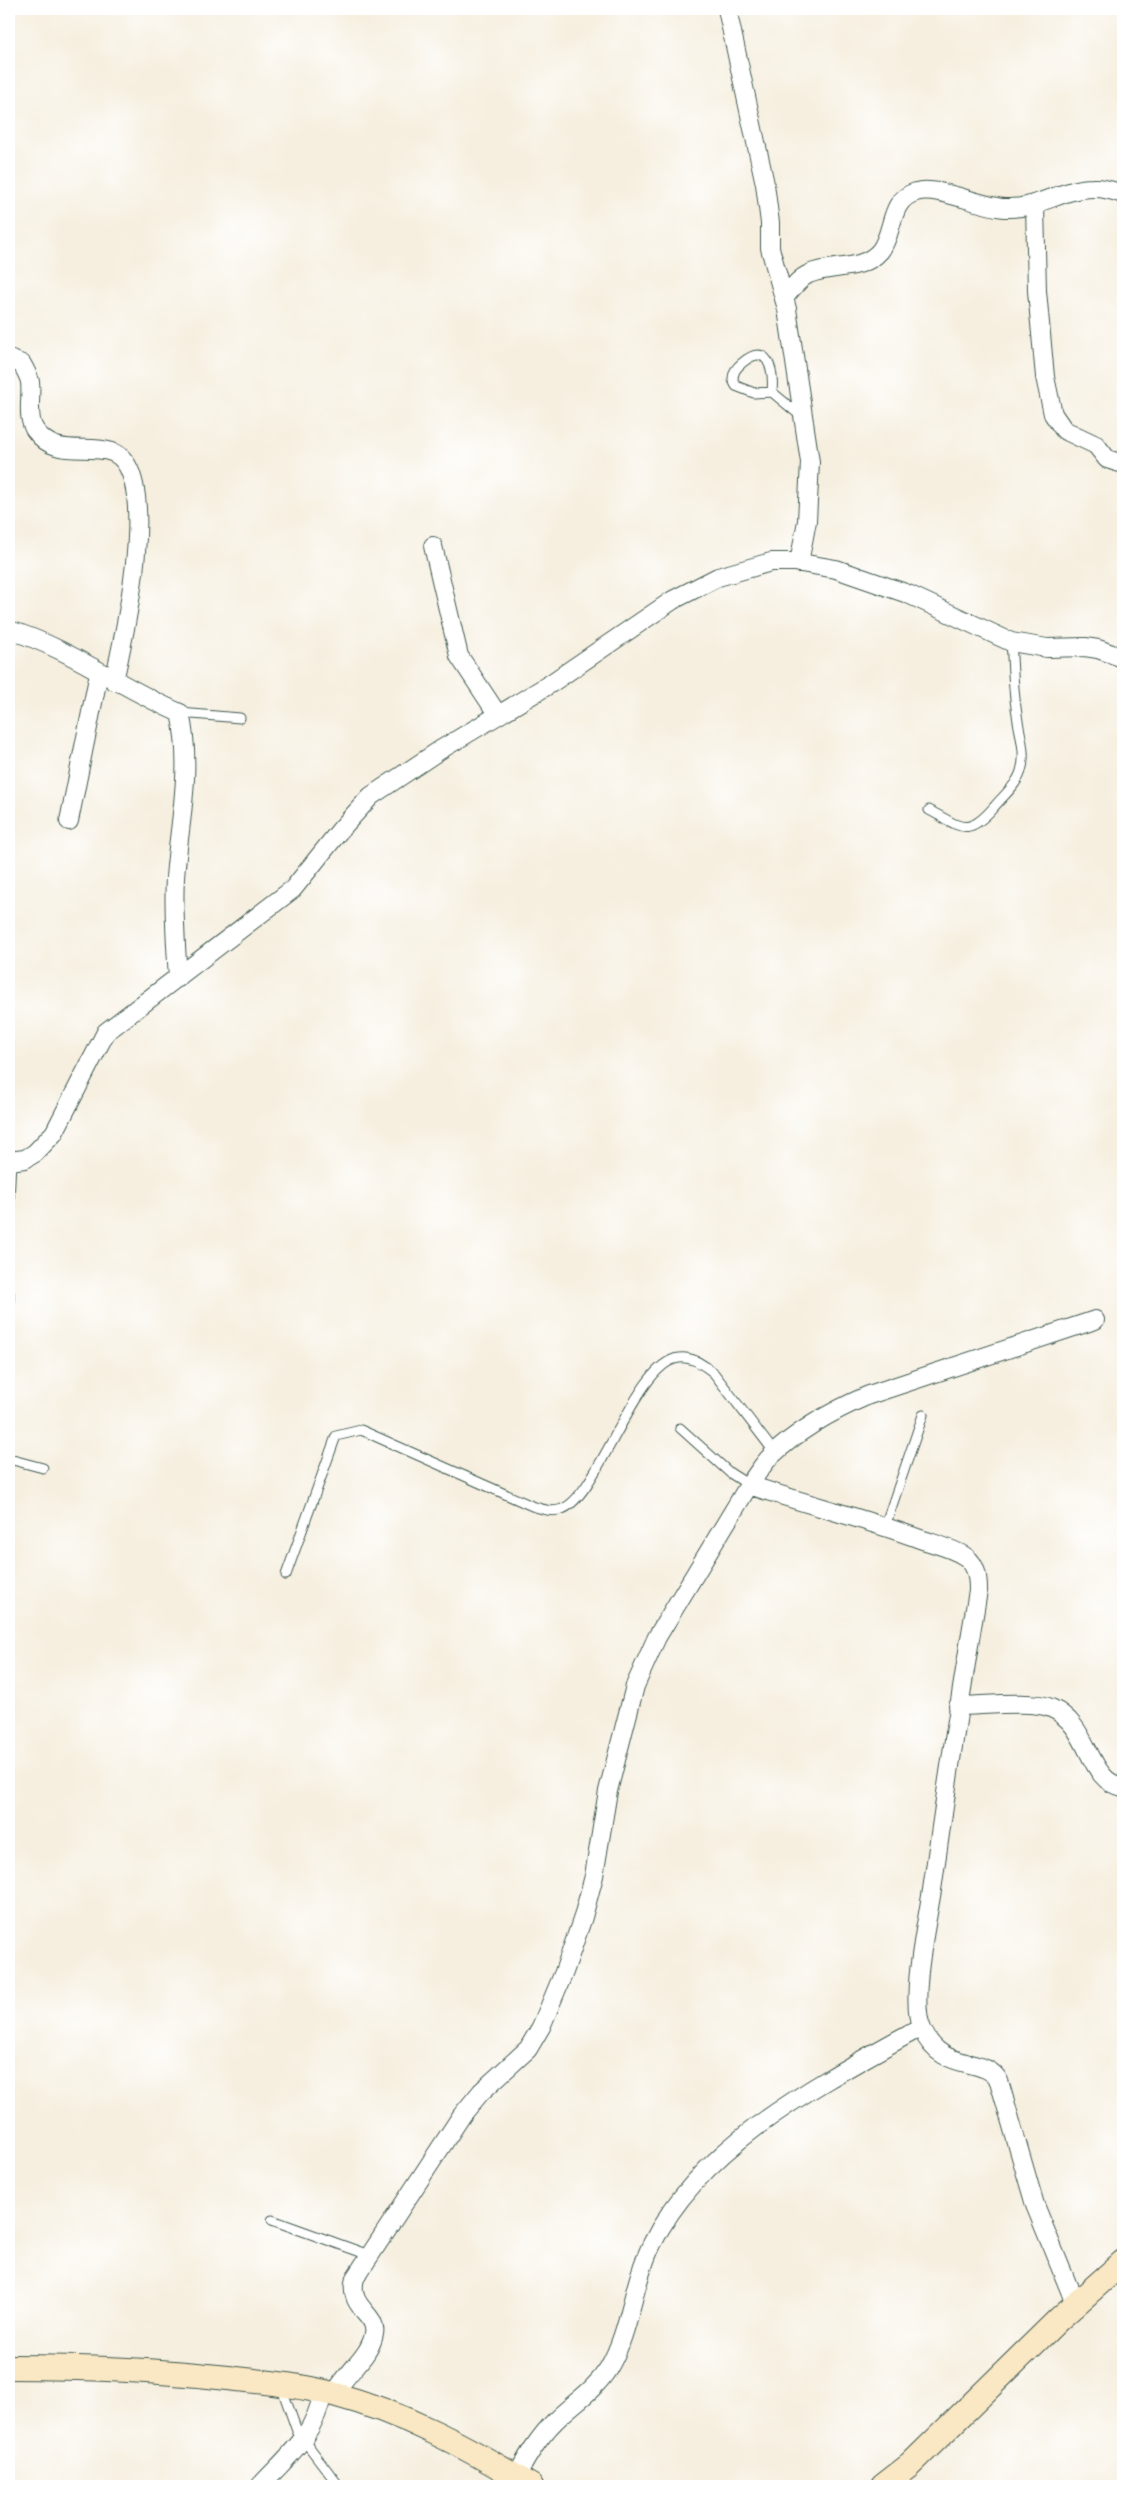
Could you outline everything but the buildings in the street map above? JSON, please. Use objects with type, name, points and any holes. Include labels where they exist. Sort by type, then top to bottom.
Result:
[{"type":"main road","points":[[883,2486],[910,2466],[1075,2303],[1123,2262]]},
{"type":"main road","points":[[9,2367],[96,2368],[191,2374],[280,2384],[329,2393],[417,2424],[454,2442],[524,2482]]},
{"type":"street","points":[[727,9],[765,184],[770,223],[770,248],[784,298],[811,471],[807,522],[799,563]]},
{"type":"street","points":[[784,298],[808,274],[853,266],[874,256],[883,245],[897,204],[905,197],[917,191],[944,194],[1004,208],[1035,205],[1093,188],[1123,194]]},
{"type":"street","points":[[1035,205],[1037,292],[1045,377],[1052,414],[1064,430],[1096,445],[1107,459],[1123,464]]},
{"type":"street","points":[[9,358],[22,364],[30,380],[33,428],[41,438],[56,446],[77,451],[101,450],[114,452],[128,467],[133,478],[138,529],[127,624],[107,677],[69,821]]},
{"type":"street","points":[[433,546],[459,656],[498,715]]},
{"type":"street","points":[[10,1161],[25,1159],[35,1154],[54,1133],[106,1032],[293,889],[341,829],[371,796],[389,782],[550,684],[673,600],[718,577],[771,562],[799,563],[836,569],[908,594],[1010,642],[1047,648],[1085,647],[1123,658]]},
{"type":"street","points":[[9,630],[55,649],[180,714],[186,738],[185,792],[175,879],[178,978]]},
{"type":"street","points":[[260,2486],[302,2440],[315,2421],[329,2393],[339,2384],[372,2343],[375,2330],[371,2320],[355,2300],[352,2290],[355,2278],[462,2115],[482,2092],[528,2049],[541,2027],[564,1972],[583,1917],[594,1876],[608,1791],[635,1686],[657,1637],[749,1485],[775,1453],[818,1422],[869,1395],[1094,1320]]},
{"type":"street","points":[[749,1485],[885,1526],[965,1556],[974,1565],[978,1577],[978,1591],[958,1706],[921,1967],[918,2000],[921,2027],[934,2048],[942,2055],[964,2064],[987,2068],[994,2072],[999,2080],[1035,2205],[1075,2303]]},
{"type":"street","points":[[958,1706],[1030,1704],[1049,1707],[1063,1714],[1081,1734],[1104,1779],[1123,1787]]},
{"type":"street","points":[[524,2482],[543,2434],[600,2383],[624,2333],[650,2246],[664,2221],[687,2191],[730,2148],[764,2120],[921,2027]]},
{"type":"lane","points":[[772,392],[774,374],[765,358],[758,354],[751,355],[736,369],[733,380],[742,390],[772,392],[803,418]]},
{"type":"lane","points":[[929,810],[957,825],[968,828],[987,815],[1018,779],[1023,763],[1023,748],[1016,715],[1010,642]]},
{"type":"lane","points":[[180,714],[240,718]]},
{"type":"lane","points":[[9,1201],[10,1161]]},
{"type":"lane","points":[[9,1293],[9,1309]]},
{"type":"lane","points":[[286,1575],[336,1436],[361,1430],[532,1506],[552,1511],[562,1509],[571,1504],[585,1487],[646,1385],[667,1362],[677,1358],[689,1358],[713,1372],[775,1453]]},
{"type":"lane","points":[[885,1526],[923,1415]]},
{"type":"lane","points":[[680,1428],[730,1473],[749,1485]]},
{"type":"lane","points":[[9,1459],[43,1468]]},
{"type":"lane","points":[[272,2220],[369,2256]]},
{"type":"lane","points":[[280,2384],[287,2408],[302,2440],[339,2486]]}]
